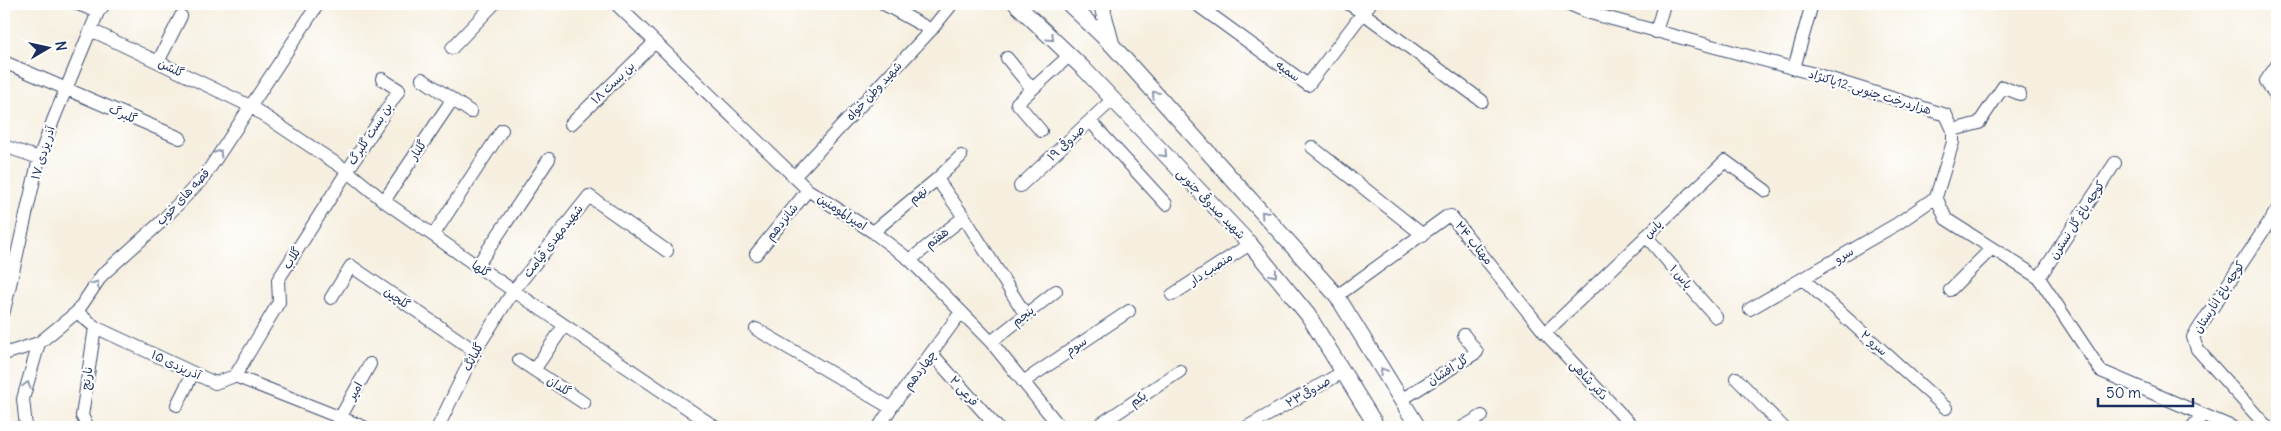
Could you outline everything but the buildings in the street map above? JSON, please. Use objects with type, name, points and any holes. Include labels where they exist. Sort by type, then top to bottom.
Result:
[{"type":"main road","name":"شهید صدوقی جنوبی","points":[[1016,4],[1112,100],[1250,244],[1308,315],[1377,427]]},
{"type":"main road","points":[[1069,4],[1112,45],[1337,296],[1418,427]]},
{"type":"main road","points":[[1104,4],[1103,11],[1112,45]]},
{"type":"street","points":[[78,4],[101,8]]},
{"type":"street","name":"قصه های خوب","points":[[4,354],[39,343],[78,312],[102,275],[160,223],[204,177],[318,4]]},
{"type":"street","points":[[452,48],[494,4]]},
{"type":"street","name":"امیرالمومنین","points":[[616,4],[794,178],[808,190],[873,232],[910,260],[991,342],[1060,427]]},
{"type":"street","points":[[884,4],[931,30]]},
{"type":"street","name":"شهید وطن خواه","points":[[794,178],[931,30],[952,4]]},
{"type":"street","name":"سمیه","points":[[1196,4],[1308,85],[1367,8]]},
{"type":"street","points":[[1349,4],[1367,8],[1482,101]]},
{"type":"street","name":"هزاردرخت جنوبی-12پاکنژاد","points":[[1570,4],[1591,8],[1656,32],[1794,68],[1946,115],[1953,130]]},
{"type":"street","points":[[1656,32],[1664,4]]},
{"type":"street","points":[[1794,68],[1812,4]]},
{"type":"street","name":"آذر یزدی ۱۷","points":[[4,310],[9,265],[39,158],[101,8]]},
{"type":"street","points":[[158,62],[181,16]]},
{"type":"street","name":"گلشن","points":[[91,30],[250,106]]},
{"type":"street","name":"بن بست ۱۸","points":[[571,124],[655,42]]},
{"type":"street","points":[[1041,132],[1017,102],[1069,56]]},
{"type":"street","points":[[1007,58],[1032,89]]},
{"type":"street","name":"گلبرگ","points":[[4,62],[180,138]]},
{"type":"street","points":[[2277,65],[2266,80],[2277,98]]},
{"type":"street","name":"بن بست گلبرگ","points":[[346,170],[399,90],[382,79]]},
{"type":"street","points":[[422,79],[470,112]]},
{"type":"street","points":[[2020,94],[2006,87],[2001,88],[1978,123],[1953,130],[1953,142],[1936,197],[1946,219],[2040,278],[2101,372],[2232,427]]},
{"type":"street","name":"گلنار","points":[[384,201],[452,100]]},
{"type":"street","name":"صدوقی ۱۹","points":[[1020,186],[1112,100]]},
{"type":"street","name":"گلها","points":[[250,106],[346,170],[384,201],[434,234],[477,266],[715,427]]},
{"type":"street","points":[[1090,121],[1166,204]]},
{"type":"street","points":[[434,234],[502,130]]},
{"type":"street","points":[[4,146],[39,158]]},
{"type":"street","points":[[1312,147],[1422,235]]},
{"type":"street","name":"نهم","points":[[873,232],[937,179],[961,156]]},
{"type":"street","points":[[477,266],[549,159]]},
{"type":"street","name":"یاس","points":[[1544,333],[1725,161],[1766,191]]},
{"type":"street","name":"کوچه باغ گل نسترن","points":[[2040,278],[2115,163]]},
{"type":"street","name":"گلاب","points":[[235,376],[279,302],[278,280],[346,170]]},
{"type":"street","points":[[937,179],[964,217],[1025,314]]},
{"type":"street","name":"شانزدهم","points":[[756,254],[808,190]]},
{"type":"street","name":"شهیدمهدی قیامت","points":[[514,290],[589,196],[668,251]]},
{"type":"street","name":"سرو","points":[[1750,309],[1897,224],[1936,197]]},
{"type":"street","name":"کوچه باغ انارستان","points":[[2267,427],[2197,349],[2193,337],[2277,210]]},
{"type":"street","name":"مهتاب ۲۴","points":[[1337,296],[1446,217],[1451,216],[1544,333]]},
{"type":"street","name":"هفتم","points":[[910,260],[964,217]]},
{"type":"street","name":"یاس ۱","points":[[1646,236],[1716,317]]},
{"type":"street","name":"منصب دار","points":[[1172,295],[1250,244]]},
{"type":"street","points":[[1950,290],[1992,248]]},
{"type":"street","name":"گلچین","points":[[331,298],[351,266],[475,351]]},
{"type":"street","name":"سرو ۲","points":[[1803,279],[1946,408]]},
{"type":"street","name":"گلبانگ","points":[[438,427],[475,351],[514,290]]},
{"type":"street","name":"پنجم","points":[[991,342],[1056,291]]},
{"type":"street","name":"سوم","points":[[1024,382],[1129,311]]},
{"type":"street","name":"۱۵ آذریزدی","points":[[78,312],[95,327],[215,383],[235,376]]},
{"type":"street","name":"چهاردهم","points":[[879,427],[961,312]]},
{"type":"street","name":"گلدان","points":[[534,370],[564,326]]},
{"type":"street","name":"نارنج","points":[[88,427],[82,416],[95,327]]},
{"type":"street","points":[[756,329],[891,408]]},
{"type":"street","name":"دکتر شاهی","points":[[1544,333],[1633,427]]},
{"type":"street","name":"گل افشان","points":[[1401,400],[1477,352],[1464,336]]},
{"type":"street","points":[[26,427],[23,399],[39,343]]},
{"type":"street","name":"فرعی ۲","points":[[932,354],[997,427]]},
{"type":"street","name":"گلدان","points":[[518,360],[584,403]]},
{"type":"street","name":"امیر","points":[[340,418],[370,364]]},
{"type":"street","name":"یکم","points":[[1096,427],[1180,372]]},
{"type":"street","name":"صدوقی۲۳","points":[[1246,427],[1343,372]]},
{"type":"street","points":[[177,405],[193,373]]},
{"type":"street","points":[[235,376],[364,427]]},
{"type":"street","points":[[1736,378],[1782,427]]},
{"type":"street","points":[[2192,427],[2203,415]]},
{"type":"street","points":[[1463,427],[1482,416]]}]
